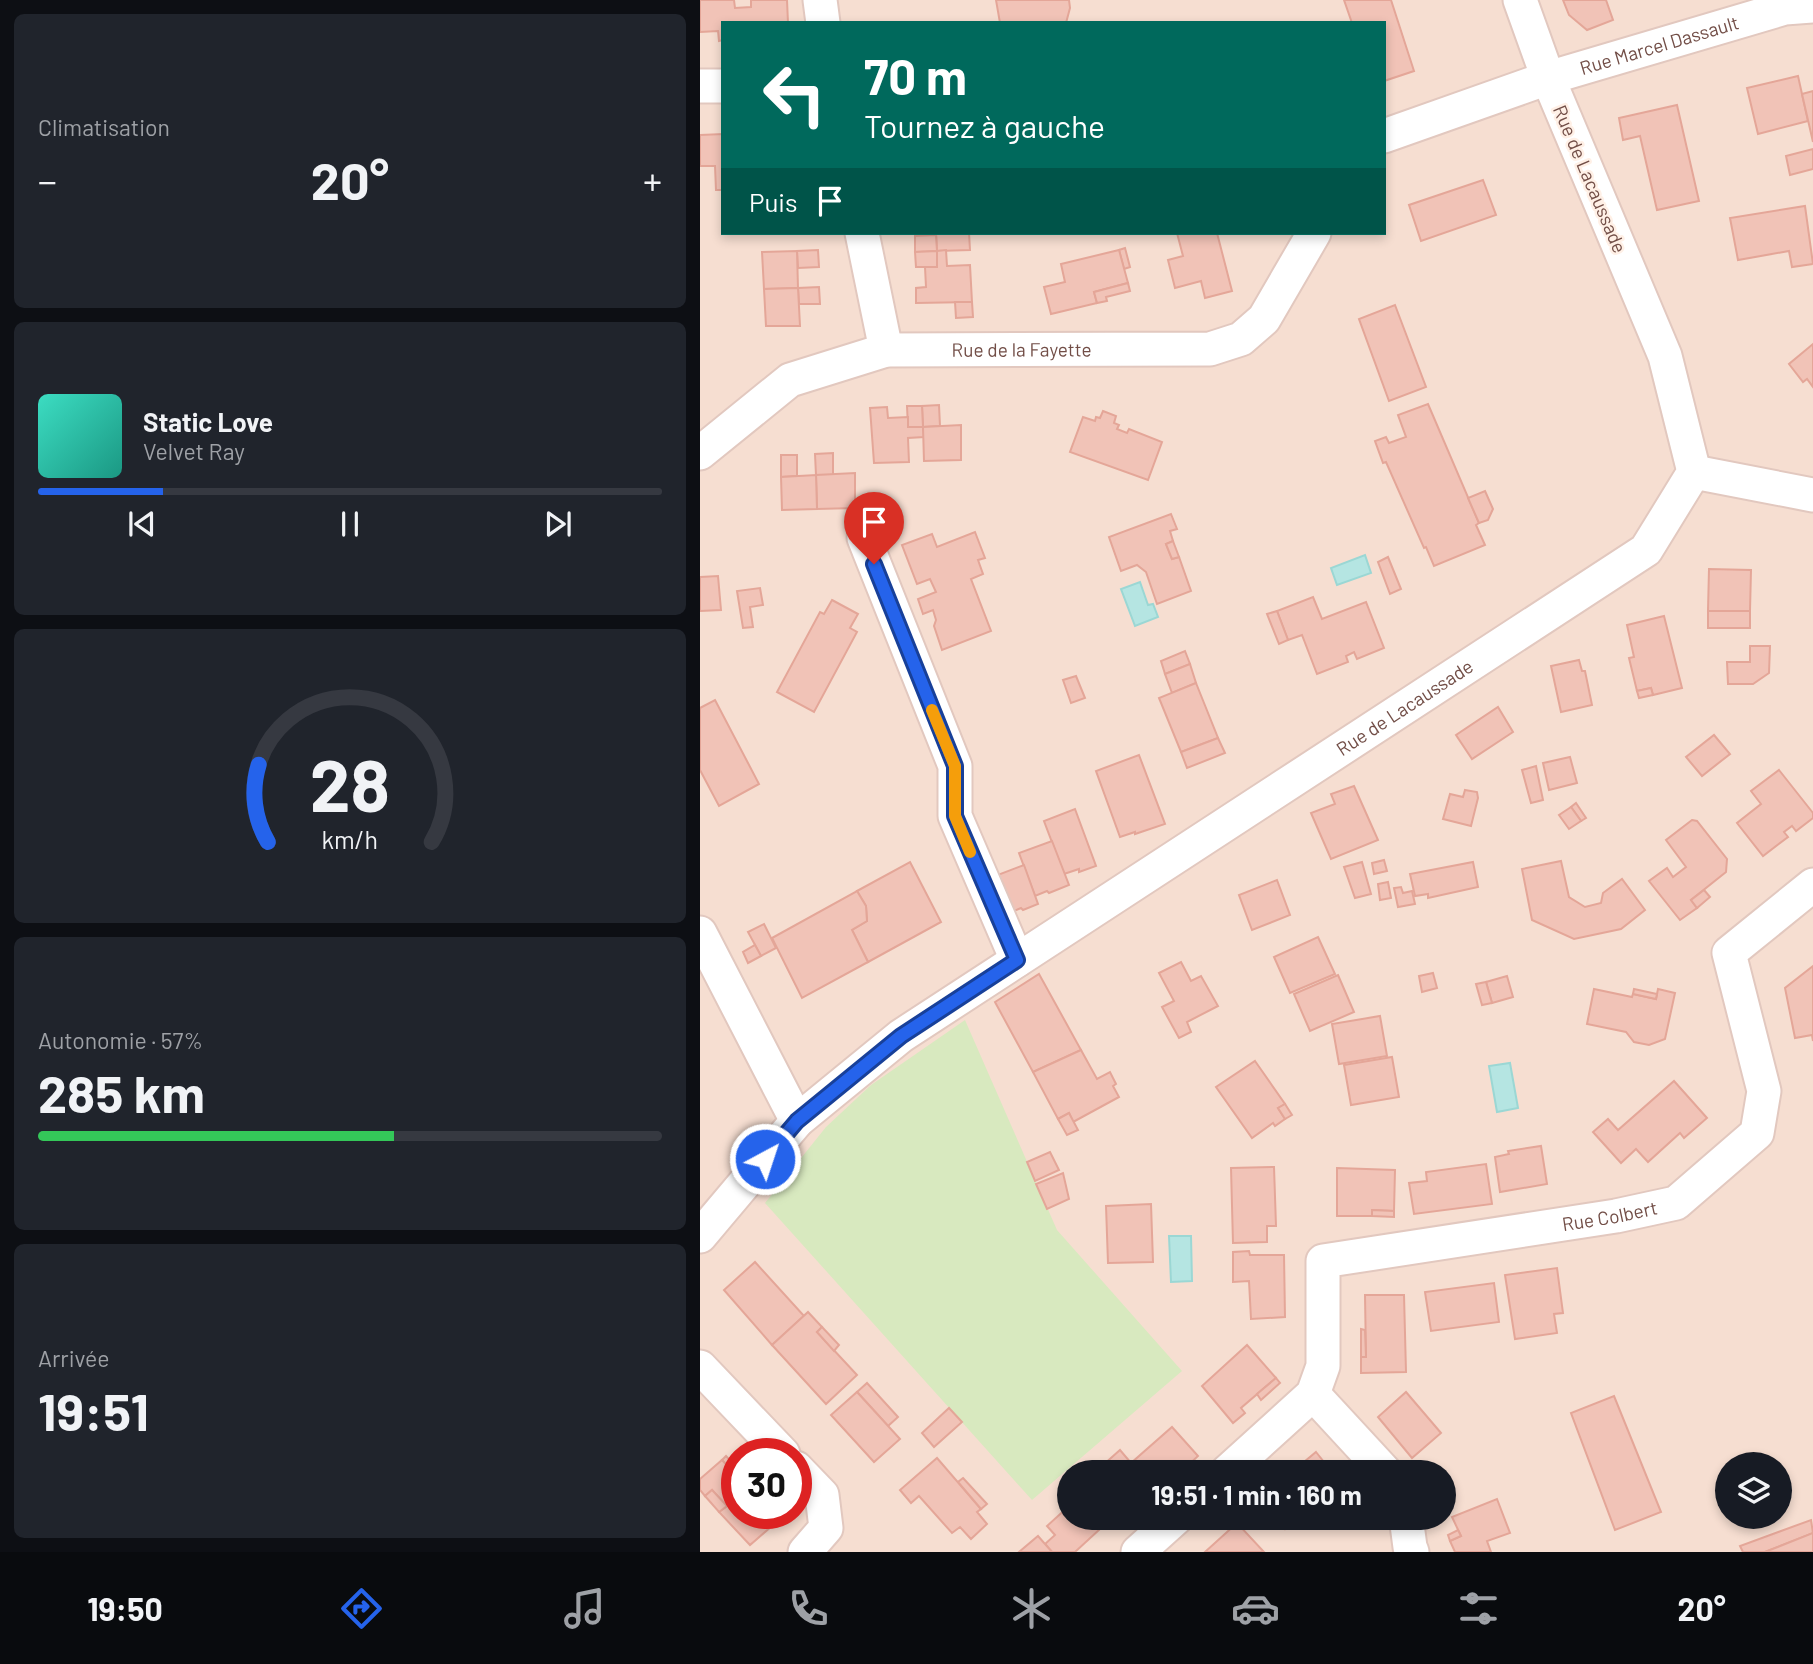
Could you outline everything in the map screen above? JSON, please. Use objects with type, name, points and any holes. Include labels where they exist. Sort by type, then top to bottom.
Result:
[{"type":"street","points":[[820,0],[823,21]]},
{"type":"street","name":"Rue de Lacaussade","points":[[700,1236],[797,1121],[901,1036],[1646,550],[1694,472],[1665,356],[1548,78],[1520,0]]},
{"type":"street","name":"Rue Marcel Dassault","points":[[1548,78],[1785,8],[1813,6]]},
{"type":"street","points":[[1386,135],[1548,78]]},
{"type":"street","points":[[700,86],[721,86]]},
{"type":"street","points":[[862,235],[886,350]]},
{"type":"street","name":"Rue de la Fayette","points":[[700,453],[790,380],[886,350],[1210,349],[1241,339],[1264,319],[1313,235]]},
{"type":"street","points":[[1694,472],[1813,495]]},
{"type":"street","points":[[864,538],[955,766],[955,816],[1017,960]]},
{"type":"street","name":"Rue Colbert","points":[[1313,1394],[1323,1366],[1323,1261],[1616,1216],[1676,1203],[1756,1133],[1764,1091],[1729,953],[1813,885]]},
{"type":"street","points":[[700,933],[797,1121]]},
{"type":"street","points":[[700,1367],[768,1438]]},
{"type":"street","points":[[1240,1460],[1313,1394],[1374,1460]]},
{"type":"street","points":[[805,1552],[826,1528],[822,1495],[812,1485]]},
{"type":"street","points":[[1139,1552],[1163,1530]]},
{"type":"street","points":[[1408,1530],[1412,1552]]},
{"type":"shaded area","points":[[700,0],[1813,0],[1813,1552],[700,1552]]},
{"type":"green space","points":[[965,1020],[1057,1230],[1182,1371],[1079,1460],[1057,1460],[1057,1478],[1032,1500],[765,1203],[826,1127],[871,1085]]},
{"type":"water","points":[[1365,555],[1371,573],[1337,585],[1331,568]]},
{"type":"water","points":[[1140,582],[1148,605],[1153,604],[1158,617],[1135,626],[1121,589]]},
{"type":"water","points":[[1510,1063],[1518,1108],[1497,1112],[1489,1066]]},
{"type":"water","points":[[1169,1236],[1191,1236],[1192,1281],[1171,1282]]},
{"type":"building","points":[[700,0],[734,0],[735,8],[751,7],[751,0],[787,0],[788,21],[721,21],[719,41],[718,31],[700,32]]},
{"type":"building","points":[[996,0],[1069,0],[1067,21],[1000,21]]},
{"type":"building","points":[[1344,0],[1391,0],[1414,71],[1386,80],[1386,21],[1351,21]]},
{"type":"building","points":[[1563,0],[1606,0],[1613,20],[1587,30],[1569,15]]},
{"type":"building","points":[[1798,76],[1808,121],[1758,134],[1747,88]]},
{"type":"building","points":[[1813,91],[1813,142],[1802,94]]},
{"type":"building","points":[[1677,105],[1699,201],[1657,210],[1640,136],[1623,140],[1619,118]]},
{"type":"building","points":[[721,134],[721,190],[716,190],[715,166],[700,166],[700,135]]},
{"type":"building","points":[[1813,149],[1813,169],[1790,175],[1786,156]]},
{"type":"building","points":[[1483,180],[1496,215],[1421,241],[1409,205]]},
{"type":"building","points":[[1805,206],[1813,264],[1792,267],[1789,251],[1738,260],[1730,218]]},
{"type":"building","points":[[936,235],[969,235],[970,250],[937,251]]},
{"type":"building","points":[[936,235],[937,251],[915,252],[915,236]]},
{"type":"building","points":[[1178,235],[1218,235],[1232,291],[1205,298],[1201,281],[1175,288],[1168,260],[1183,256]]},
{"type":"building","points":[[1125,248],[1130,267],[1124,269],[1119,250]]},
{"type":"building","points":[[818,250],[819,267],[798,268],[797,251]]},
{"type":"building","points":[[946,250],[947,266],[970,265],[972,302],[916,303],[916,288],[926,287],[925,267],[937,267],[937,251]]},
{"type":"building","points":[[1119,250],[1128,283],[1094,292],[1097,303],[1051,314],[1044,287],[1065,282],[1061,264]]},
{"type":"building","points":[[797,251],[798,288],[764,289],[762,252]]},
{"type":"building","points":[[937,251],[937,267],[916,267],[915,252]]},
{"type":"building","points":[[1128,283],[1130,291],[1106,297],[1107,301],[1097,303],[1094,292]]},
{"type":"building","points":[[819,287],[820,304],[799,304],[798,288]]},
{"type":"building","points":[[798,288],[800,326],[766,326],[764,289]]},
{"type":"building","points":[[955,302],[972,302],[973,317],[956,318]]},
{"type":"building","points":[[1395,305],[1426,387],[1389,401],[1359,319]]},
{"type":"building","points":[[1813,344],[1813,387],[1807,379],[1803,382],[1789,364]]},
{"type":"building","points":[[1428,404],[1479,523],[1476,525],[1485,545],[1434,566],[1386,462],[1383,463],[1375,441],[1386,437],[1389,443],[1406,437],[1398,415]]},
{"type":"building","points":[[939,405],[940,426],[923,427],[922,406]]},
{"type":"building","points":[[907,406],[922,406],[923,427],[908,427]]},
{"type":"building","points":[[887,407],[888,418],[908,417],[908,427],[923,427],[924,437],[908,438],[909,462],[874,463],[870,408]]},
{"type":"building","points":[[1103,411],[1116,416],[1114,423],[1119,425],[1117,429],[1127,433],[1129,429],[1162,442],[1148,480],[1070,452],[1083,417],[1095,421]]},
{"type":"building","points":[[961,425],[961,460],[924,461],[923,427]]},
{"type":"building","points":[[833,453],[833,475],[816,475],[815,454]]},
{"type":"building","points":[[781,455],[797,455],[797,476],[781,477]]},
{"type":"building","points":[[855,473],[855,508],[817,509],[816,475]]},
{"type":"building","points":[[816,475],[817,509],[782,510],[781,477]]},
{"type":"building","points":[[1485,491],[1493,509],[1488,520],[1479,523],[1468,498]]},
{"type":"building","points":[[1171,514],[1177,529],[1170,531],[1173,541],[1166,544],[1172,559],[1179,557],[1191,591],[1157,604],[1146,572],[1137,565],[1121,571],[1109,537]]},
{"type":"building","points":[[975,532],[985,558],[978,560],[983,574],[971,579],[991,631],[942,650],[934,626],[936,620],[933,610],[923,614],[918,599],[936,592],[930,579],[917,584],[902,545],[932,534],[937,547]]},
{"type":"building","points":[[1173,541],[1179,557],[1172,559],[1166,544]]},
{"type":"building","points":[[1388,557],[1401,589],[1390,594],[1378,562]]},
{"type":"building","points":[[1709,569],[1751,570],[1750,611],[1708,611]]},
{"type":"building","points":[[718,576],[721,610],[700,611],[700,577]]},
{"type":"building","points":[[760,588],[763,605],[750,607],[753,627],[743,628],[737,591]]},
{"type":"building","points":[[1313,597],[1322,619],[1366,602],[1384,648],[1357,659],[1354,652],[1346,656],[1348,662],[1317,674],[1302,635],[1288,640],[1277,611]]},
{"type":"building","points":[[832,600],[858,614],[850,628],[857,632],[814,712],[777,692],[820,612],[824,614]]},
{"type":"building","points":[[1277,611],[1288,640],[1279,644],[1267,614]]},
{"type":"building","points":[[1708,611],[1750,611],[1750,628],[1708,628]]},
{"type":"building","points":[[1664,616],[1682,688],[1653,695],[1651,688],[1637,691],[1629,658],[1634,657],[1627,625]]},
{"type":"building","points":[[1750,646],[1770,646],[1769,673],[1753,684],[1728,684],[1727,662],[1750,662]]},
{"type":"building","points":[[1185,651],[1190,664],[1165,674],[1161,661]]},
{"type":"building","points":[[1579,660],[1582,671],[1585,671],[1592,705],[1561,712],[1551,666]]},
{"type":"building","points":[[1190,664],[1196,683],[1172,693],[1165,674]]},
{"type":"building","points":[[1076,676],[1085,698],[1071,703],[1063,680]]},
{"type":"building","points":[[1196,683],[1218,738],[1181,752],[1159,698]]},
{"type":"building","points":[[1651,688],[1653,695],[1639,698],[1637,691]]},
{"type":"building","points":[[715,700],[759,784],[719,806],[700,770],[700,708]]},
{"type":"building","points":[[1498,707],[1513,732],[1472,759],[1456,735]]},
{"type":"building","points":[[1714,735],[1730,754],[1702,776],[1686,757]]},
{"type":"building","points":[[1218,738],[1225,753],[1187,768],[1181,752]]},
{"type":"building","points":[[1139,755],[1165,824],[1120,837],[1096,771]]},
{"type":"building","points":[[1570,757],[1577,783],[1549,790],[1543,763]]},
{"type":"building","points":[[1536,766],[1543,800],[1531,803],[1522,770]]},
{"type":"building","points":[[1779,770],[1813,813],[1813,818],[1796,831],[1792,826],[1784,832],[1788,837],[1763,856],[1737,823],[1761,804],[1751,791]]},
{"type":"building","points":[[1354,786],[1378,840],[1331,859],[1311,813],[1335,804],[1331,794]]},
{"type":"building","points":[[1465,790],[1477,792],[1478,798],[1471,826],[1443,819],[1450,794],[1463,797]]},
{"type":"building","points":[[1576,803],[1586,818],[1581,821],[1571,807]]},
{"type":"building","points":[[1571,807],[1581,821],[1569,829],[1559,815]]},
{"type":"building","points":[[1075,809],[1096,866],[1064,874],[1044,821]]},
{"type":"building","points":[[1692,820],[1697,821],[1727,859],[1726,872],[1691,900],[1697,908],[1680,920],[1649,881],[1667,868],[1673,877],[1686,867],[1666,840]]},
{"type":"building","points":[[1052,841],[1069,885],[1035,896],[1019,853]]},
{"type":"building","points":[[1384,860],[1387,871],[1374,874],[1372,863]]},
{"type":"building","points":[[1561,861],[1569,897],[1585,907],[1601,903],[1603,893],[1622,879],[1645,910],[1621,929],[1574,939],[1532,920],[1522,869]]},
{"type":"building","points":[[910,862],[941,922],[868,962],[852,930],[867,921],[866,906],[857,891]]},
{"type":"building","points":[[1362,862],[1371,894],[1355,898],[1344,867]]},
{"type":"building","points":[[1473,862],[1478,887],[1428,898],[1428,894],[1415,896],[1410,874]]},
{"type":"building","points":[[1024,865],[1038,904],[1009,913],[995,876]]},
{"type":"building","points":[[1277,880],[1290,915],[1252,930],[1239,895]]},
{"type":"building","points":[[1388,882],[1391,898],[1380,900],[1378,884]]},
{"type":"building","points":[[1401,887],[1403,893],[1412,891],[1415,904],[1398,907],[1394,888]]},
{"type":"building","points":[[1704,890],[1710,897],[1697,908],[1691,900]]},
{"type":"building","points":[[857,891],[866,906],[867,921],[852,930],[868,962],[802,998],[772,938]]},
{"type":"building","points":[[764,924],[776,948],[761,956],[748,932]]},
{"type":"building","points":[[1318,937],[1335,974],[1290,993],[1274,957]]},
{"type":"building","points":[[755,945],[761,956],[748,963],[743,952]]},
{"type":"building","points":[[1181,962],[1191,981],[1201,976],[1218,1006],[1187,1022],[1191,1032],[1179,1038],[1162,1007],[1174,1001],[1159,973]]},
{"type":"building","points":[[1813,966],[1813,1041],[1812,1035],[1795,1038],[1785,988]]},
{"type":"building","points":[[1433,973],[1437,988],[1422,992],[1419,976]]},
{"type":"building","points":[[1039,974],[1081,1050],[1033,1072],[995,1002]]},
{"type":"building","points":[[1338,975],[1354,1012],[1310,1031],[1294,994]]},
{"type":"building","points":[[1507,976],[1513,997],[1492,1003],[1486,982]]},
{"type":"building","points":[[1486,982],[1492,1003],[1482,1005],[1476,984]]},
{"type":"building","points":[[1594,989],[1656,999],[1658,989],[1675,993],[1665,1039],[1649,1045],[1634,1042],[1626,1032],[1587,1024]]},
{"type":"building","points":[[1634,989],[1657,994],[1656,999],[1633,994]]},
{"type":"building","points":[[1380,1016],[1387,1056],[1339,1064],[1332,1024]]},
{"type":"building","points":[[1081,1050],[1097,1079],[1110,1072],[1119,1097],[1073,1122],[1069,1113],[1058,1119],[1033,1072]]},
{"type":"building","points":[[1392,1057],[1399,1097],[1351,1105],[1344,1065]]},
{"type":"building","points":[[1255,1061],[1285,1104],[1278,1108],[1285,1119],[1275,1126],[1273,1123],[1252,1138],[1216,1087]]},
{"type":"building","points":[[1674,1081],[1707,1118],[1684,1138],[1680,1133],[1648,1162],[1636,1149],[1621,1163],[1593,1132],[1608,1119],[1618,1130]]},
{"type":"building","points":[[1285,1104],[1292,1115],[1285,1119],[1278,1108]]},
{"type":"building","points":[[1069,1113],[1078,1130],[1067,1135],[1058,1119]]},
{"type":"building","points":[[1541,1146],[1547,1184],[1500,1192],[1495,1157],[1509,1154],[1508,1151]]},
{"type":"building","points":[[1050,1152],[1059,1170],[1035,1181],[1027,1162]]},
{"type":"building","points":[[1486,1164],[1492,1204],[1414,1214],[1409,1183],[1427,1181],[1426,1172]]},
{"type":"building","points":[[1274,1167],[1276,1226],[1267,1226],[1267,1242],[1233,1243],[1231,1168]]},
{"type":"building","points":[[1337,1168],[1395,1170],[1394,1211],[1372,1210],[1372,1216],[1337,1216]]},
{"type":"building","points":[[1063,1173],[1069,1199],[1047,1209],[1036,1184]]},
{"type":"building","points":[[1151,1204],[1153,1262],[1108,1263],[1106,1206]]},
{"type":"building","points":[[1372,1210],[1394,1211],[1394,1217],[1372,1216]]},
{"type":"building","points":[[1249,1251],[1250,1255],[1284,1255],[1285,1317],[1251,1319],[1249,1281],[1233,1282],[1233,1252]]},
{"type":"building","points":[[755,1262],[804,1316],[772,1345],[724,1290]]},
{"type":"building","points":[[1557,1268],[1563,1313],[1554,1314],[1557,1333],[1515,1339],[1505,1275]]},
{"type":"building","points":[[1494,1283],[1499,1322],[1431,1331],[1425,1292]]},
{"type":"building","points":[[1365,1295],[1404,1295],[1406,1372],[1361,1373],[1361,1357],[1366,1357]]},
{"type":"building","points":[[808,1312],[822,1327],[817,1332],[857,1375],[826,1404],[772,1345]]},
{"type":"building","points":[[822,1327],[839,1345],[834,1351],[817,1332]]},
{"type":"building","points":[[1361,1329],[1365,1330],[1366,1357],[1361,1357]]},
{"type":"building","points":[[1247,1345],[1276,1378],[1241,1408],[1245,1413],[1233,1423],[1202,1386]]},
{"type":"building","points":[[1276,1378],[1280,1383],[1261,1400],[1257,1394]]},
{"type":"building","points":[[867,1383],[898,1417],[888,1426],[857,1392]]},
{"type":"building","points":[[857,1392],[900,1439],[874,1462],[831,1415]]},
{"type":"building","points":[[1406,1392],[1441,1433],[1412,1458],[1378,1417]]},
{"type":"building","points":[[1614,1396],[1661,1512],[1615,1530],[1571,1413]]},
{"type":"building","points":[[949,1408],[962,1422],[934,1447],[922,1433]]},
{"type":"building","points":[[1172,1427],[1198,1456],[1194,1460],[1134,1460]]},
{"type":"building","points":[[1120,1450],[1128,1460],[1109,1460]]},
{"type":"building","points":[[1316,1452],[1322,1460],[1306,1460]]},
{"type":"building","points":[[937,1458],[981,1509],[977,1512],[987,1524],[971,1539],[960,1527],[952,1533],[919,1496],[911,1503],[900,1490]]},
{"type":"building","points":[[721,1461],[721,1500],[712,1490],[705,1496],[700,1490],[700,1479]]},
{"type":"building","points":[[963,1478],[987,1504],[981,1509],[958,1482]]},
{"type":"building","points":[[712,1490],[721,1500],[721,1510],[719,1512],[705,1496]]},
{"type":"building","points":[[1497,1499],[1510,1533],[1487,1541],[1491,1552],[1455,1552],[1450,1541],[1461,1536],[1456,1525],[1456,1515]]},
{"type":"building","points":[[1057,1517],[1057,1530],[1099,1530],[1075,1552],[1052,1552],[1045,1544],[1055,1535],[1047,1526]]},
{"type":"building","points":[[1811,1520],[1813,1533],[1765,1552],[1743,1552],[1740,1546],[1792,1529]]},
{"type":"building","points":[[735,1529],[769,1529],[750,1545]]},
{"type":"building","points":[[1229,1530],[1244,1530],[1264,1552],[1205,1552]]},
{"type":"building","points":[[1458,1530],[1461,1536],[1450,1541],[1448,1535]]},
{"type":"building","points":[[1813,1533],[1813,1552],[1765,1552]]},
{"type":"building","points":[[1038,1536],[1052,1552],[1019,1552]]},
{"type":"slow traffic","points":[[932,710],[955,766],[955,816],[970,852]]},
{"type":"route","points":[[765,1159],[797,1121],[901,1036],[1017,960],[955,816],[955,766],[874,564]]}]
